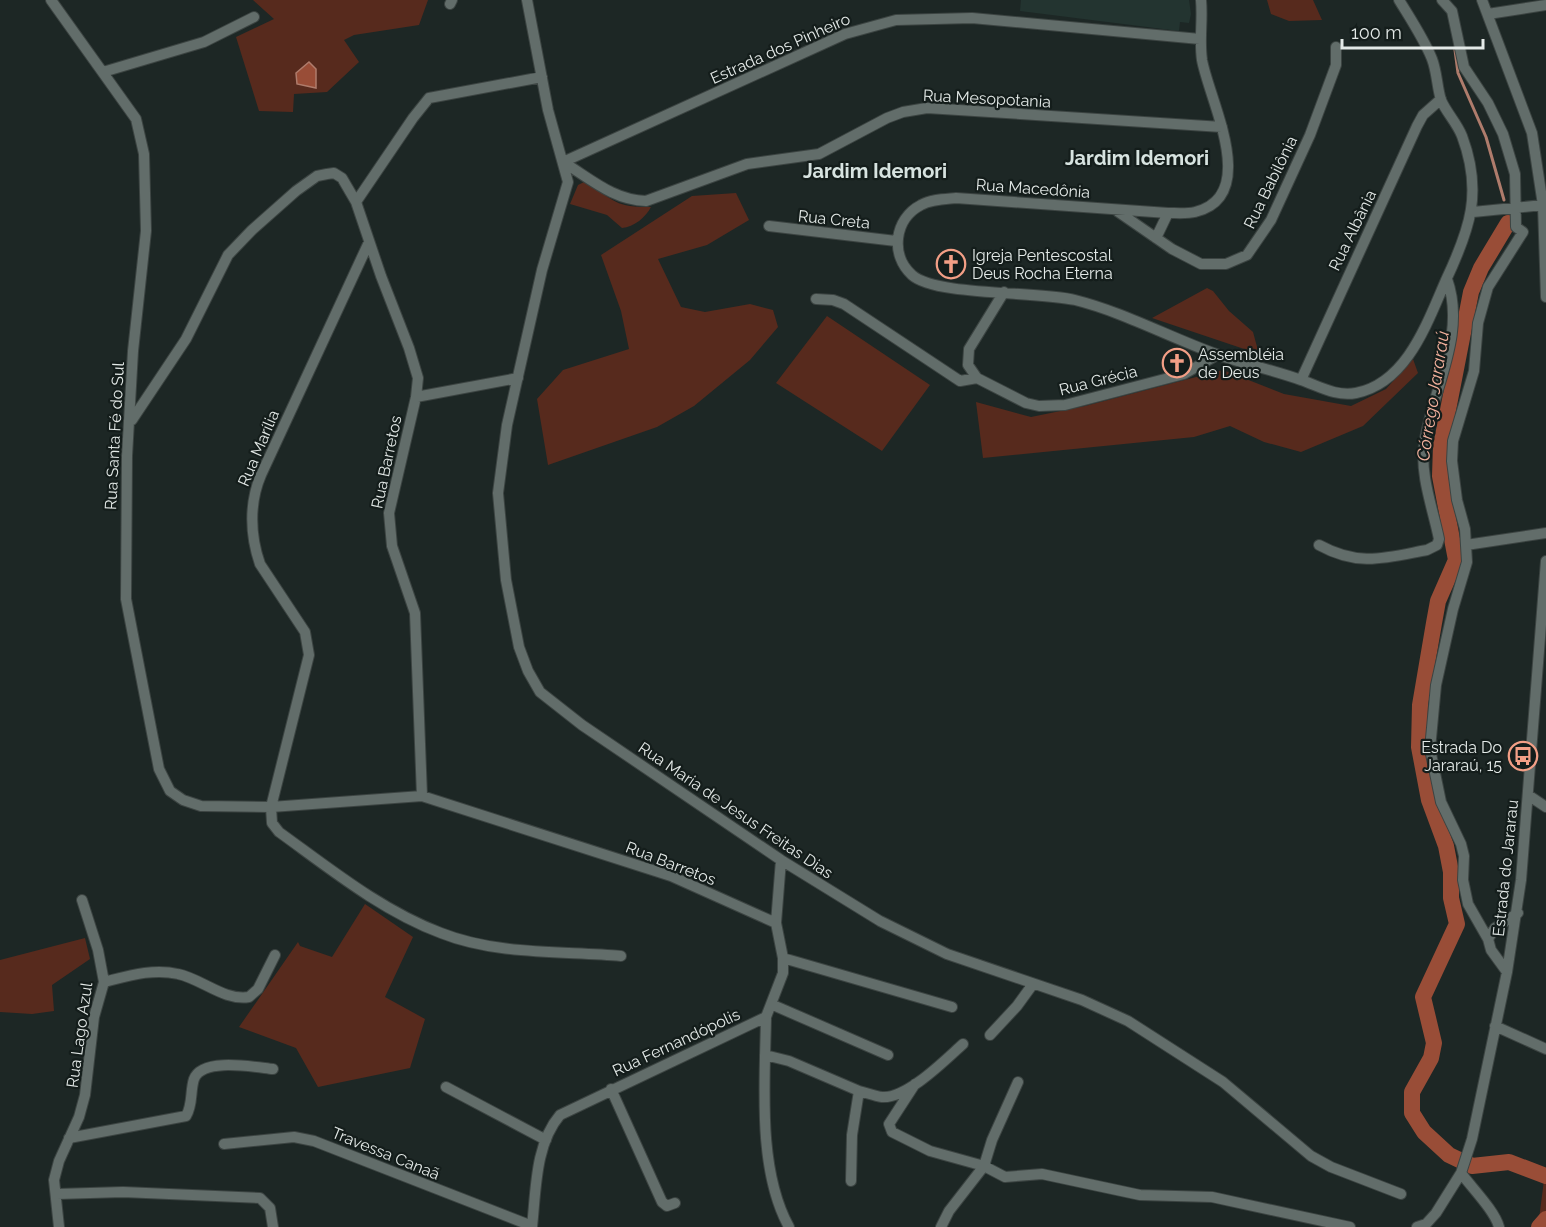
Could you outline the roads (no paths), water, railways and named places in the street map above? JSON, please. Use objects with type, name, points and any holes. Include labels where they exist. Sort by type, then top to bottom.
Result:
[{"type":"street","name":"Rua Santa Fé do Sul","points":[[51,0],[136,119],[144,154],[146,231],[133,351],[125,514],[126,599],[142,693],[164,783],[183,800],[201,806],[271,807],[422,796]]},
{"type":"street","name":"Rua Maria de Jesus Freitas Dias","points":[[527,0],[557,149],[563,162],[567,190],[542,270],[507,424],[498,493],[510,604],[519,647],[528,671],[540,692],[559,710],[781,860],[909,937],[947,954],[1082,1000],[1128,1021],[1223,1082],[1267,1122],[1311,1156],[1342,1172],[1401,1194]]},
{"type":"street","name":"Rua Macedônia","points":[[896,241],[901,226],[912,211],[934,200],[956,198],[1168,213],[1195,213],[1207,207],[1225,188],[1228,160],[1222,128],[1202,61],[1201,0]]},
{"type":"street","points":[[896,241],[898,255],[906,268],[923,283],[941,288],[1004,292],[1076,301],[1217,354],[1344,394],[1374,387],[1387,380],[1413,348],[1447,279],[1473,212],[1473,187],[1467,150],[1453,118],[1441,99],[1432,59],[1399,0]]},
{"type":"street","points":[[1442,0],[1452,11],[1464,67],[1488,103],[1503,134],[1515,174],[1516,227],[1523,232],[1488,287],[1478,323],[1474,371],[1453,441],[1457,500],[1465,529],[1467,562],[1453,609],[1436,685],[1430,749],[1441,802],[1461,844],[1464,856],[1463,880],[1468,904],[1488,939],[1491,950],[1507,972]]},
{"type":"street","points":[[1482,0],[1532,133],[1543,205],[1546,297]]},
{"type":"street","points":[[1488,15],[1546,5]]},
{"type":"street","points":[[103,72],[204,42],[254,17]]},
{"type":"street","name":"Estrada dos Pinheiro","points":[[563,162],[845,34],[896,20],[972,18],[1200,39]]},
{"type":"street","name":"Rua Babilônia","points":[[1117,211],[1156,238],[1201,264],[1226,264],[1247,255],[1271,220],[1310,135],[1336,65],[1336,47]]},
{"type":"street","points":[[356,202],[429,98],[542,77]]},
{"type":"street","name":"Rua Albânia","points":[[1301,380],[1417,126],[1424,115],[1441,99]]},
{"type":"street","name":"Rua Mesopotania","points":[[563,162],[608,193],[630,201],[646,201],[747,164],[819,154],[887,118],[903,112],[927,108],[1222,128]]},
{"type":"street","name":"Rua Barretos","points":[[131,421],[186,339],[228,255],[252,230],[296,191],[317,176],[334,173],[342,178],[356,202],[416,367],[416,397],[389,513],[389,530],[415,613],[422,796],[670,876],[776,923]]},
{"type":"street","points":[[1473,212],[1543,205]]},
{"type":"street","points":[[1156,238],[1168,213]]},
{"type":"street","name":"Rua Creta","points":[[769,226],[896,241]]},
{"type":"street","name":"Rua Marília","points":[[271,807],[309,655],[305,632],[260,564],[256,552],[251,507],[261,474],[369,242]]},
{"type":"street","points":[[1319,544],[1337,555],[1359,559],[1427,550],[1437,544],[1439,539],[1423,462],[1424,444],[1442,382],[1453,318],[1454,298],[1447,279]]},
{"type":"street","points":[[977,378],[968,365],[969,349],[1004,292]]},
{"type":"street","name":"Rua Grécia","points":[[816,299],[833,300],[844,304],[960,381],[977,378],[1026,403],[1050,406],[1184,374],[1217,354]]},
{"type":"street","points":[[416,397],[518,378]]},
{"type":"street","points":[[1466,545],[1546,533]]},
{"type":"street","name":"Estrada do Jararau","points":[[1417,1227],[1426,1224],[1436,1213],[1462,1169],[1472,1139],[1507,972],[1518,914],[1546,561]]},
{"type":"street","points":[[1528,795],[1546,807]]},
{"type":"street","points":[[271,807],[272,823],[279,832],[368,894],[441,933],[475,943],[517,949],[621,956]]},
{"type":"street","name":"Rua Fernandópolis","points":[[532,1227],[540,1161],[546,1140],[560,1115],[766,1017],[773,1005],[783,973],[783,958],[776,923],[781,860]]},
{"type":"street","name":"Rua Lago Azul","points":[[59,1227],[54,1180],[58,1161],[80,1117],[86,1095],[94,1017],[104,982],[98,950],[82,900]]},
{"type":"street","points":[[1488,939],[1495,928],[1518,914]]},
{"type":"street","points":[[104,982],[148,972],[172,973],[241,998],[249,997],[258,989],[275,955]]},
{"type":"street","points":[[783,958],[952,1007]]},
{"type":"street","points":[[990,1035],[1017,1006],[1033,984]]},
{"type":"street","points":[[773,1005],[888,1054]]},
{"type":"street","points":[[766,1017],[766,1122],[771,1171],[773,1188],[789,1227]]},
{"type":"street","points":[[1496,1026],[1546,1049]]},
{"type":"street","points":[[963,1044],[915,1084],[889,1124],[892,1132],[930,1151],[984,1166],[1005,1177],[1042,1174],[1140,1195],[1212,1197],[1350,1227]]},
{"type":"street","points":[[765,1055],[789,1061],[860,1091],[883,1097],[915,1084]]},
{"type":"street","points":[[69,1138],[186,1116],[201,1063],[215,1059]]},
{"type":"street","points":[[198,1072],[211,1066],[227,1065],[273,1069]]},
{"type":"street","points":[[941,1227],[949,1211],[984,1166],[992,1140],[1018,1082]]},
{"type":"street","points":[[446,1087],[546,1140]]},
{"type":"street","points":[[611,1089],[662,1202],[667,1206],[675,1203]]},
{"type":"street","points":[[851,1181],[852,1135],[860,1091]]},
{"type":"street","name":"Travessa Canaã","points":[[224,1144],[294,1137],[314,1141],[532,1227]]},
{"type":"street","points":[[1462,1169],[1482,1203],[1496,1215],[1498,1227]]},
{"type":"street","points":[[57,1194],[123,1192],[260,1198],[270,1208],[273,1227]]},
{"type":"waterway","name":"Córrego Jararaú","points":[[1455,50],[1458,73],[1486,137],[1504,200]]},
{"type":"waterway","name":"Córrego Jararaú","points":[[1508,223],[1481,268],[1471,292],[1441,446],[1440,476],[1456,560],[1438,601],[1420,705],[1419,747],[1429,800],[1446,846],[1451,872],[1451,898],[1457,924],[1423,997],[1434,1043],[1431,1058],[1412,1092],[1412,1113],[1424,1132],[1449,1155],[1472,1166],[1509,1162],[1546,1176]]},
{"type":"waterway","points":[[1539,1227],[1546,1219]]},
{"type":"place","name":"Igreja Pentescostal Deus Rocha Eterna","points":[[951,264]]},
{"type":"place","name":"Assembléia de Deus","points":[[1177,363]]},
{"type":"place","name":"Estrada Do Jararaú, 15","points":[[1523,756]]},
{"type":"district","name":"Jardim Idemori","points":[[1137,158]]},
{"type":"district","name":"Jardim Idemori","points":[[875,171]]}]
